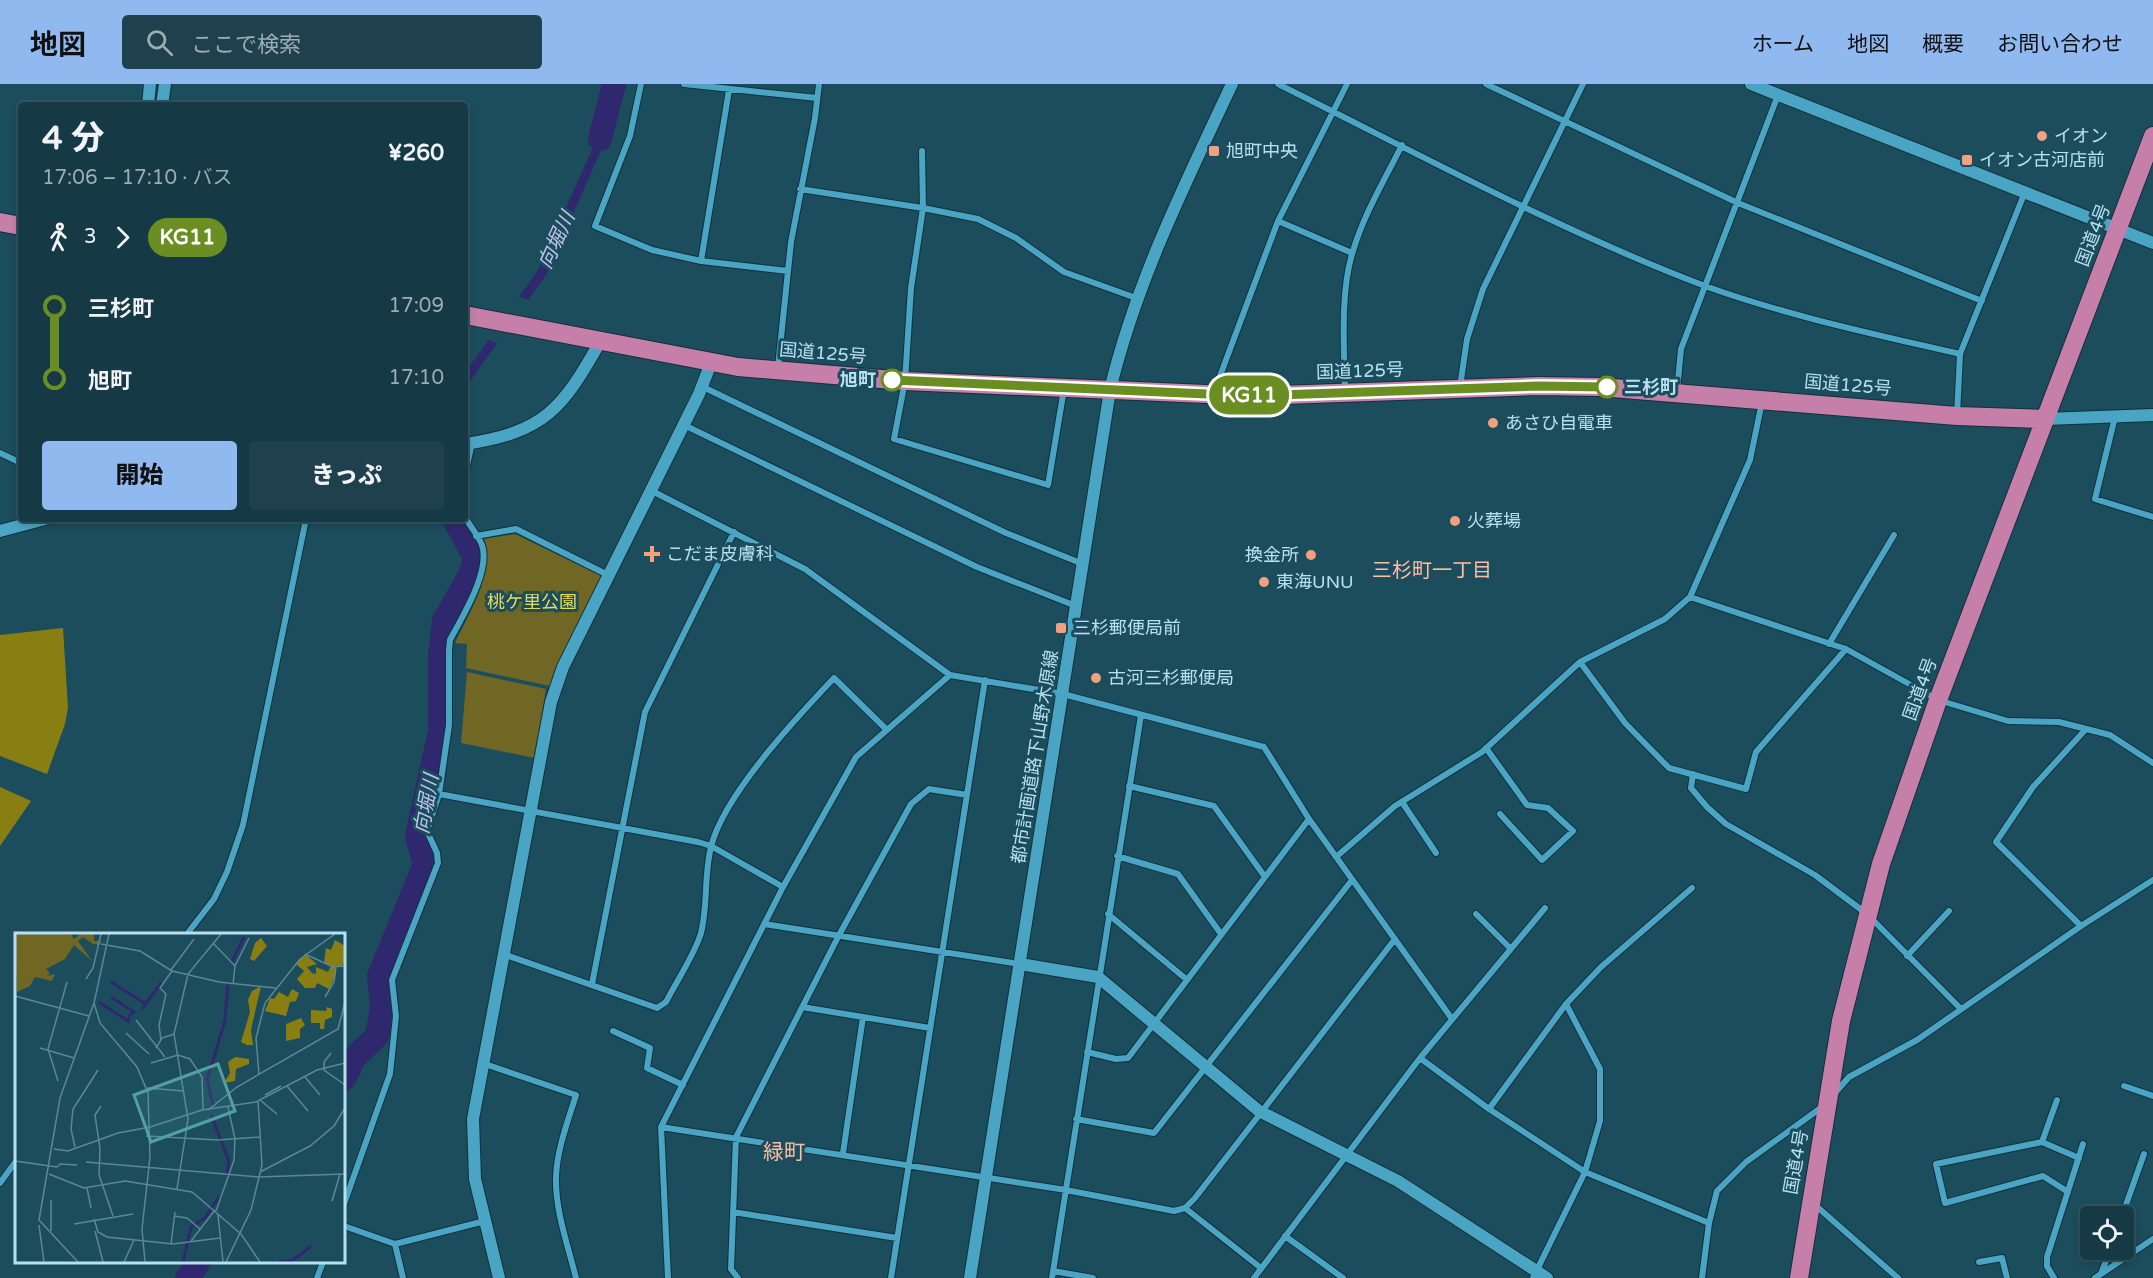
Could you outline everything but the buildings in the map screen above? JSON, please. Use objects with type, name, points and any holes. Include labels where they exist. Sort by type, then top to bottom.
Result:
[{"type":"highway","name":"国道4号","points":[[1799,1278],[1841,1021],[1867,914],[1887,845],[1938,700],[2153,136]]},
{"type":"highway","points":[[0,222],[18,225]]},
{"type":"highway","name":"国道125号","points":[[468,316],[711,363],[905,381],[1213,394],[1345,393],[1570,386],[1677,391],[1957,416],[2045,419]]},
{"type":"street","points":[[147,102],[150,84]]},
{"type":"street","points":[[162,102],[165,84]]},
{"type":"street","points":[[641,84],[630,135],[595,226],[652,250],[701,261],[788,271]]},
{"type":"street","points":[[684,84],[817,98]]},
{"type":"street","points":[[778,371],[788,271],[819,84]]},
{"type":"street","name":"都市計画道路下山野木原線","points":[[970,1278],[1064,694],[1110,390],[1136,298],[1170,214],[1232,84]]},
{"type":"street","points":[[1278,84],[1616,249],[1704,285],[1828,324],[1960,354]]},
{"type":"street","points":[[1213,394],[1278,221],[1347,84]]},
{"type":"street","points":[[1486,84],[1738,203],[1982,301]]},
{"type":"street","points":[[1460,389],[1467,339],[1483,289],[1583,84]]},
{"type":"street","points":[[1752,84],[2153,243]]},
{"type":"street","points":[[701,261],[729,90]]},
{"type":"street","points":[[1677,391],[1681,349],[1778,95]]},
{"type":"street","points":[[1345,393],[1344,348],[1352,253],[1402,145]]},
{"type":"street","points":[[922,151],[923,208],[911,288],[905,381],[894,439],[1048,485],[1064,388]]},
{"type":"street","points":[[800,189],[978,219],[1016,238],[1064,272],[1136,298]]},
{"type":"street","points":[[1957,416],[1960,354],[2025,192]]},
{"type":"street","points":[[1278,221],[1352,253]]},
{"type":"street","points":[[469,443],[510,435],[540,422],[568,394],[600,342]]},
{"type":"street","points":[[499,1278],[472,1159],[473,1119],[502,954],[556,683],[703,387],[711,363]]},
{"type":"street","points":[[703,387],[1006,533],[1083,564]]},
{"type":"street","points":[[1335,857],[1402,802],[1486,748],[1580,662],[1665,619],[1690,597],[1750,460],[1763,399]]},
{"type":"street","points":[[2115,416],[2095,499],[2153,517]]},
{"type":"street","points":[[2045,419],[2153,416]]},
{"type":"street","points":[[684,425],[977,567],[1077,606]]},
{"type":"street","points":[[0,453],[18,462]]},
{"type":"street","points":[[652,491],[805,569],[950,675],[1064,694],[1263,747],[1335,857],[1452,1018]]},
{"type":"street","points":[[0,531],[34,522]]},
{"type":"street","points":[[188,933],[214,899],[227,872],[243,825],[305,522]]},
{"type":"street","points":[[345,1201],[390,1074],[396,1016],[392,980],[438,863],[437,853],[427,831],[439,794],[449,725],[450,640],[480,577],[484,557],[482,545],[468,522]]},
{"type":"street","points":[[476,536],[516,528],[609,575]]},
{"type":"street","points":[[592,984],[645,712],[734,532]]},
{"type":"street","points":[[1829,644],[1894,535]]},
{"type":"street","points":[[1690,597],[1846,649],[1938,700],[2008,722],[2059,722],[2110,735],[2153,763]]},
{"type":"street","points":[[1580,662],[1625,723],[1669,768],[1746,789],[1756,752],[1846,649]]},
{"type":"street","points":[[668,1278],[661,1127],[783,887],[856,757],[950,675]]},
{"type":"street","points":[[502,954],[657,1008],[666,1002],[701,933],[711,846],[736,795],[799,716],[834,678],[886,730]]},
{"type":"street","points":[[891,1278],[985,680]]},
{"type":"street","points":[[1093,1278],[1053,1275],[1117,856],[1141,715]]},
{"type":"street","points":[[2081,927],[1996,842],[2033,787],[2086,729]]},
{"type":"street","points":[[1486,748],[1527,805],[1548,808],[1573,831],[1542,860],[1500,814]]},
{"type":"street","points":[[1693,774],[1691,788],[1726,824],[1815,875],[1867,914],[1961,1009]]},
{"type":"street","points":[[1129,786],[1214,806],[1265,877]]},
{"type":"street","points":[[738,1278],[731,1269],[736,1137],[838,937],[910,804],[929,789],[967,795]]},
{"type":"street","points":[[439,794],[711,846],[783,887]]},
{"type":"street","points":[[1402,802],[1436,853]]},
{"type":"street","points":[[1087,1052],[1116,1059],[1128,1058],[1153,1022],[1309,819]]},
{"type":"street","points":[[1117,856],[1179,874],[1221,934]]},
{"type":"street","points":[[1076,1119],[1154,1133],[1352,880]]},
{"type":"street","points":[[1702,1278],[1708,1223],[1717,1191],[1746,1162],[1783,1133],[1817,1112],[1850,1077],[1917,1040],[2081,927],[2152,883]]},
{"type":"street","points":[[1489,1109],[1566,1004],[1600,967],[1692,888]]},
{"type":"street","points":[[1254,1278],[1420,1058],[1545,908]]},
{"type":"street","points":[[1907,956],[1949,911]]},
{"type":"street","points":[[1108,914],[1186,979]]},
{"type":"street","points":[[1476,914],[1511,949]]},
{"type":"street","points":[[764,924],[1098,977],[1259,1111],[1413,1189],[1539,1276],[1585,1172],[1600,1121],[1600,1069],[1566,1004]]},
{"type":"street","points":[[661,1127],[843,1153],[1066,1190],[1174,1211],[1185,1208],[1395,939]]},
{"type":"street","points":[[802,1007],[930,1028]]},
{"type":"street","points":[[843,1153],[863,1017]]},
{"type":"street","points":[[613,1031],[650,1048],[647,1068],[682,1085]]},
{"type":"street","points":[[1420,1058],[1489,1109],[1585,1172],[1708,1223]]},
{"type":"street","points":[[482,1062],[576,1095],[560,1150],[556,1179],[558,1204],[576,1278]]},
{"type":"street","points":[[2124,1086],[2153,1096]]},
{"type":"street","points":[[2042,1142],[2057,1100]]},
{"type":"street","points":[[2068,1192],[2043,1176],[1945,1203],[1936,1164],[2042,1142],[2079,1158]]},
{"type":"street","points":[[2054,1278],[2047,1266],[2047,1257],[2083,1144]]},
{"type":"street","points":[[2126,1206],[2144,1154]]},
{"type":"street","points":[[0,1183],[15,1162]]},
{"type":"street","points":[[1810,1200],[1898,1278]]},
{"type":"street","points":[[1185,1208],[1261,1268]]},
{"type":"street","points":[[733,1212],[897,1238]]},
{"type":"street","points":[[345,1226],[395,1244],[485,1221]]},
{"type":"street","points":[[1286,1236],[1343,1278]]},
{"type":"street","points":[[2098,1276],[2153,1239]]},
{"type":"street","points":[[395,1244],[403,1278]]},
{"type":"street","points":[[1979,1262],[2002,1258],[2007,1278]]},
{"type":"street","points":[[2098,1276],[2105,1260]]},
{"type":"street","points":[[317,1278],[323,1263]]},
{"type":"green space","name":"桃ケ里公園","points":[[515,534],[603,577],[550,686],[466,668],[467,644],[455,643],[474,605],[483,579],[486,566],[484,539]]},
{"type":"green space","points":[[467,672],[546,689],[535,758],[461,743]]},
{"type":"shaded area","points":[[63,628],[68,708],[65,724],[47,774],[0,756],[0,635]]},
{"type":"shaded area","points":[[0,787],[31,801],[0,846]]},
{"type":"water","points":[[605,107],[614,110],[602,148],[546,275],[468,384],[468,369],[538,270],[594,145]]},
{"type":"pier","points":[[518,296],[532,301],[500,344],[486,339]]},
{"type":"waterway","name":"向堀川","points":[[600,139],[614,84]]},
{"type":"waterway","name":"向堀川","points":[[345,1077],[355,1057],[377,1036],[382,1008],[379,976],[425,864],[417,836],[440,731],[440,654],[444,621],[470,575],[475,558],[456,522]]},
{"type":"waterway","name":"向堀川","points":[[187,1278],[198,1263]]},
{"type":"bus line","name":"KG11","points":[[892,380],[1252,396],[1538,386],[1607,387]]},
{"type":"place","name":"イオン","points":[[2042,136]]},
{"type":"place","name":"旭町中央","points":[[1214,151]]},
{"type":"place","name":"イオン古河店前","points":[[1967,160]]},
{"type":"place","name":"旭町","points":[[892,380]]},
{"type":"place","name":"三杉町","points":[[1607,387]]},
{"type":"place","name":"あさひ自電車","points":[[1493,423]]},
{"type":"place","name":"火葬場","points":[[1455,521]]},
{"type":"place","name":"こだま皮膚科","points":[[652,554]]},
{"type":"place","name":"換金所","points":[[1311,555]]},
{"type":"place","name":"東海UNU","points":[[1264,582]]},
{"type":"place","name":"三杉郵便局前","points":[[1061,628]]},
{"type":"place","name":"古河三杉郵便局","points":[[1096,678]]},
{"type":"district","name":"三杉町一丁目","points":[[1432,570]]},
{"type":"district","name":"緑町","points":[[784,1152]]}]
